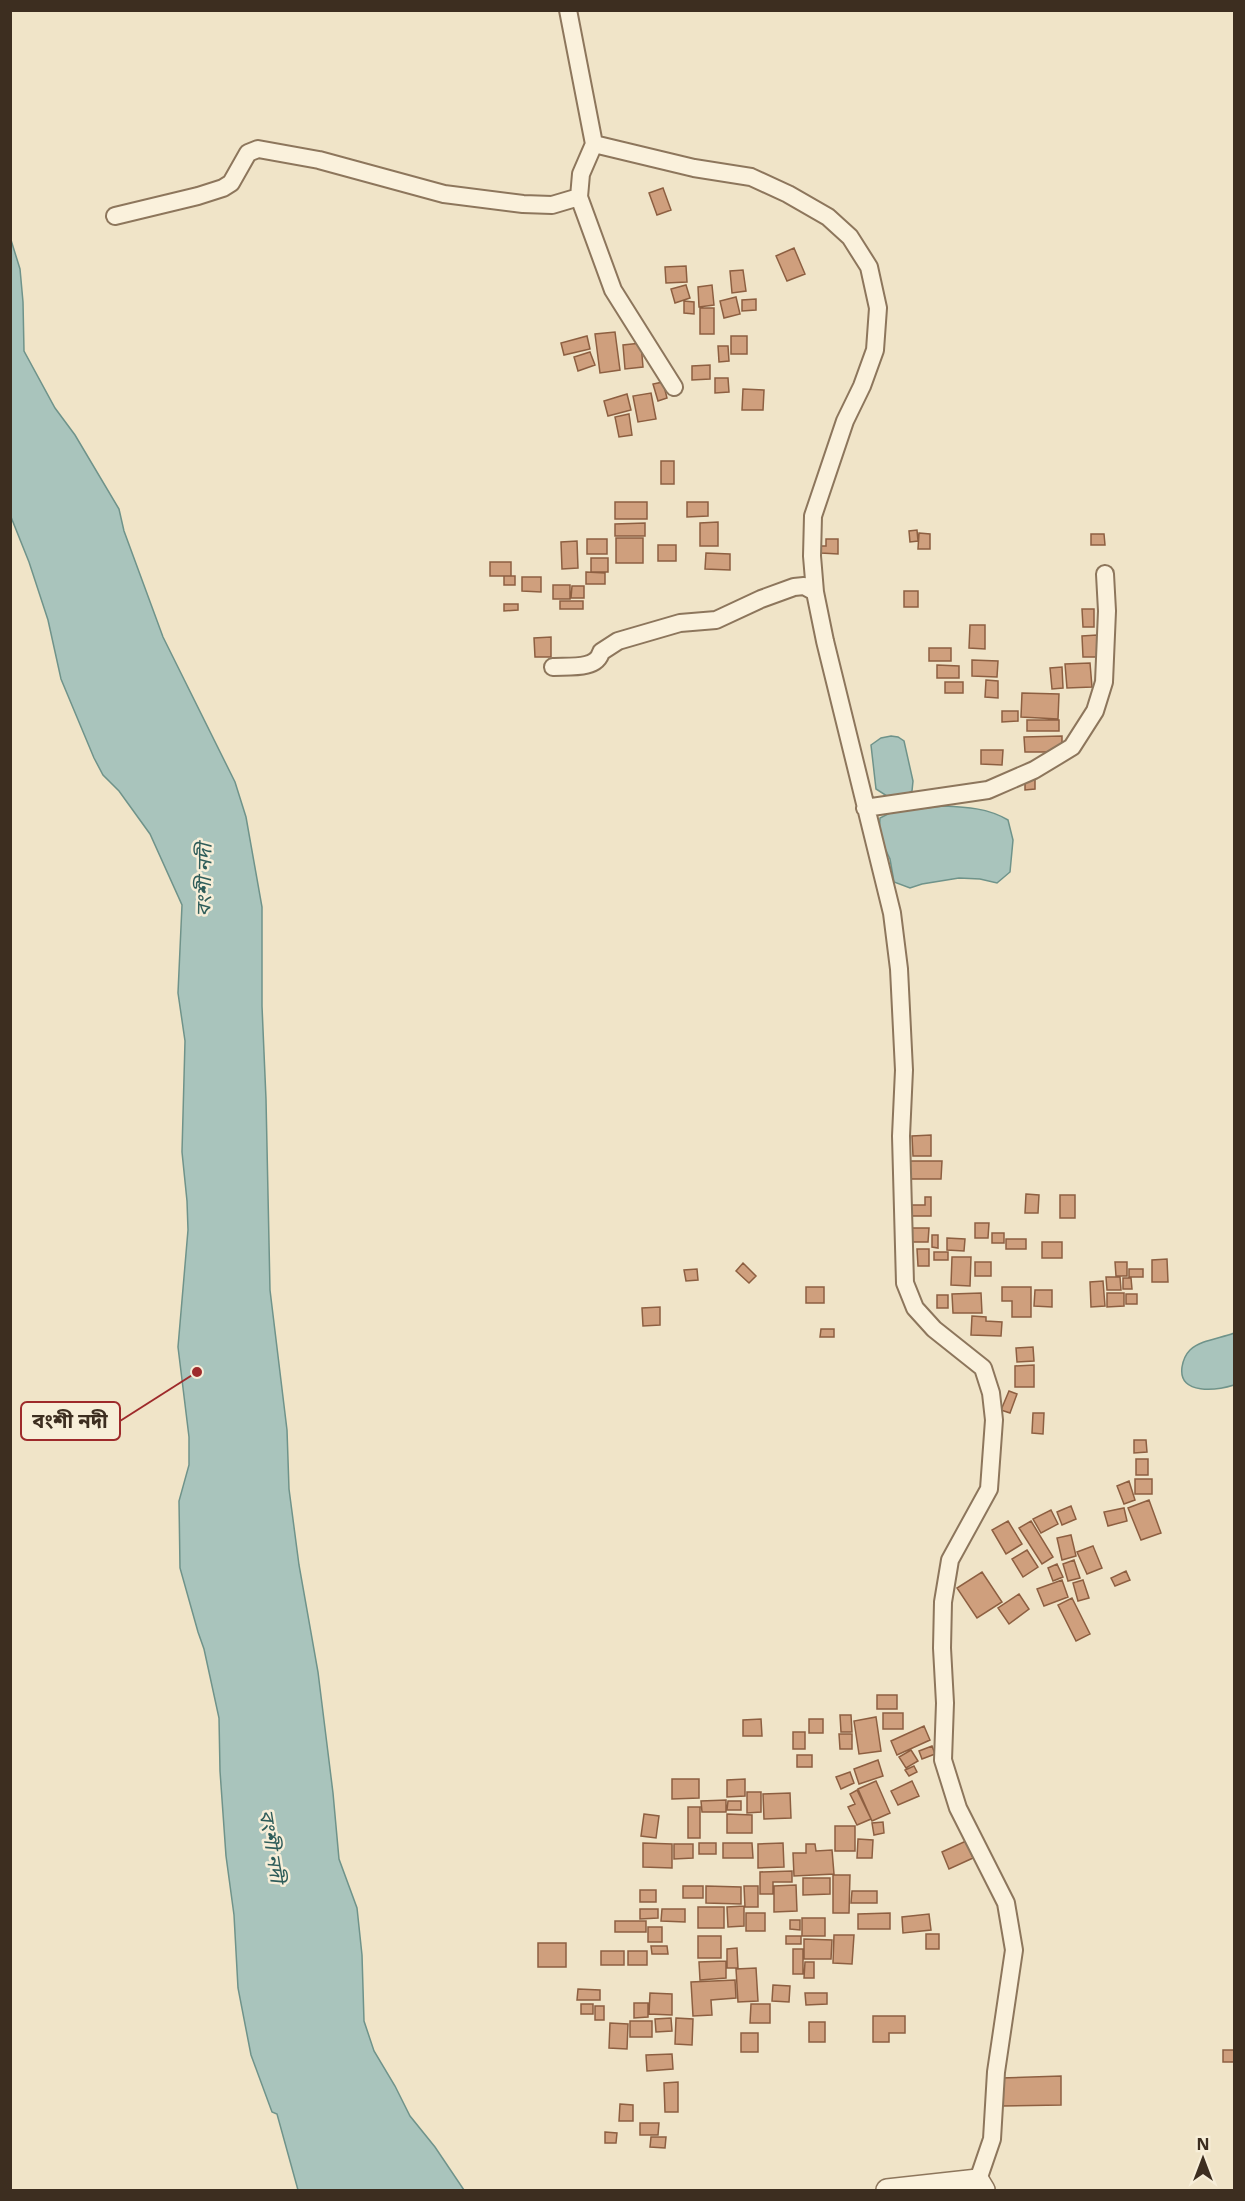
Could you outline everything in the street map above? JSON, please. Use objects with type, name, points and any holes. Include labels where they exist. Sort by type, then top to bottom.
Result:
[{"type":"street","points":[[568,10],[594,144],[581,174],[579,197],[613,290],[674,387]]},
{"type":"street","points":[[594,144],[694,168],[751,177],[788,194],[828,217],[850,237],[869,267],[878,308],[875,350],[862,386],[845,421],[813,516],[812,556],[815,592],[827,652],[892,913],[899,969],[904,1070],[901,1148],[905,1283],[915,1308],[934,1329],[983,1368],[991,1393],[994,1420],[989,1489],[950,1560],[943,1602],[944,1760],[958,1808],[1006,1903],[1014,1950],[996,2072],[992,2139],[981,2185],[887,2190]]},
{"type":"street","points":[[115,216],[223,188],[231,183],[248,153],[258,149],[319,160],[444,194],[542,205],[552,205],[579,197]]},
{"type":"street","points":[[865,808],[988,790],[1034,771],[1072,747],[1095,711],[1104,681],[1106,574]]},
{"type":"street","points":[[553,667],[594,664],[600,658],[601,652],[618,641],[680,623],[716,620],[761,599],[794,587],[804,586],[815,592]]},
{"type":"water","points":[[11,240],[20,269],[24,351],[55,408],[75,435],[119,509],[124,531],[163,637],[235,782],[246,817],[262,907],[262,1006],[270,1290],[287,1430],[289,1489],[299,1565],[318,1672],[339,1859],[357,1908],[362,1955],[364,2021],[374,2051],[410,2116],[435,2147],[464,2190],[298,2190],[277,2114],[272,2112],[251,2055],[238,1988],[234,1915],[226,1856],[220,1771],[219,1718],[204,1649],[180,1568],[179,1501],[189,1465],[189,1437],[178,1347],[188,1230],[182,1152],[185,1041],[178,993],[182,905],[150,834],[119,791],[103,775],[94,758],[61,679],[48,620],[11,517]]},
{"type":"water","points":[[891,736],[904,741],[913,781],[912,791],[904,796],[890,798],[876,789],[871,745],[881,738]]},
{"type":"water","points":[[943,806],[985,811],[1008,820],[1013,840],[1010,872],[997,883],[959,878],[910,888],[894,882],[890,859],[879,836],[880,818],[892,812]]},
{"type":"water","points":[[1234,1333],[1234,1385],[1200,1389],[1186,1383],[1182,1376],[1182,1367],[1184,1358],[1190,1350],[1205,1342]]},
{"type":"building","points":[[663,188],[671,210],[657,215],[649,193]]},
{"type":"building","points":[[794,248],[805,274],[787,281],[776,256]]},
{"type":"building","points":[[686,266],[687,282],[666,283],[665,267]]},
{"type":"building","points":[[743,270],[746,291],[732,293],[730,271]]},
{"type":"building","points":[[686,285],[690,298],[675,303],[671,289]]},
{"type":"building","points":[[712,285],[714,305],[699,307],[698,287]]},
{"type":"building","points":[[736,297],[740,314],[724,318],[720,301]]},
{"type":"building","points":[[756,299],[756,310],[742,311],[742,300]]},
{"type":"building","points":[[684,301],[694,302],[694,314],[684,313]]},
{"type":"building","points":[[700,308],[714,308],[714,334],[700,334]]},
{"type":"building","points":[[615,332],[620,370],[600,373],[595,334]]},
{"type":"building","points":[[587,336],[590,349],[564,355],[561,343]]},
{"type":"building","points":[[731,336],[747,336],[747,354],[731,354]]},
{"type":"building","points":[[641,343],[643,367],[625,369],[623,345]]},
{"type":"building","points":[[718,346],[728,346],[729,361],[719,362]]},
{"type":"building","points":[[590,352],[595,365],[578,371],[574,357]]},
{"type":"building","points":[[710,365],[710,379],[692,380],[692,366]]},
{"type":"building","points":[[715,378],[728,378],[729,392],[715,393]]},
{"type":"building","points":[[663,382],[667,398],[658,401],[653,384]]},
{"type":"building","points":[[743,389],[764,390],[763,410],[742,410]]},
{"type":"building","points":[[651,393],[656,419],[638,422],[633,396]]},
{"type":"building","points":[[627,394],[631,410],[608,416],[604,401]]},
{"type":"building","points":[[629,414],[632,435],[619,437],[615,417]]},
{"type":"building","points":[[661,461],[674,461],[674,484],[661,484]]},
{"type":"building","points":[[615,502],[647,502],[647,519],[615,519]]},
{"type":"building","points":[[687,502],[708,502],[708,516],[687,517]]},
{"type":"building","points":[[718,522],[718,546],[700,546],[700,523]]},
{"type":"building","points":[[645,523],[645,536],[615,536],[615,524]]},
{"type":"building","points":[[917,530],[918,541],[910,542],[909,531]]},
{"type":"building","points":[[919,533],[930,534],[930,549],[918,549]]},
{"type":"building","points":[[1091,534],[1104,534],[1105,545],[1091,545]]},
{"type":"building","points":[[616,538],[643,538],[643,563],[616,563]]},
{"type":"building","points":[[587,539],[607,539],[607,554],[587,554]]},
{"type":"building","points":[[826,539],[838,539],[838,554],[821,553],[821,546],[826,546]]},
{"type":"building","points":[[577,541],[578,568],[562,569],[561,542]]},
{"type":"building","points":[[658,545],[676,545],[676,561],[658,561]]},
{"type":"building","points":[[706,553],[730,554],[730,570],[705,569]]},
{"type":"building","points":[[591,558],[608,558],[608,572],[591,572]]},
{"type":"building","points":[[490,562],[511,562],[511,576],[490,576]]},
{"type":"building","points":[[586,572],[605,573],[605,584],[586,584]]},
{"type":"building","points":[[504,576],[515,576],[515,585],[504,585]]},
{"type":"building","points":[[522,577],[541,577],[541,592],[522,591]]},
{"type":"building","points":[[553,585],[570,585],[570,599],[553,599]]},
{"type":"building","points":[[572,586],[584,586],[584,598],[571,598]]},
{"type":"building","points":[[904,591],[918,591],[918,607],[904,607]]},
{"type":"building","points":[[560,601],[583,601],[583,609],[560,609]]},
{"type":"building","points":[[504,604],[518,604],[518,610],[504,611]]},
{"type":"building","points":[[1082,609],[1094,609],[1094,627],[1083,627]]},
{"type":"building","points":[[970,625],[985,625],[985,649],[969,648]]},
{"type":"building","points":[[1097,635],[1098,657],[1083,657],[1082,636]]},
{"type":"building","points":[[551,637],[551,657],[535,657],[534,638]]},
{"type":"building","points":[[929,648],[951,648],[951,661],[929,661]]},
{"type":"building","points":[[972,660],[998,661],[997,677],[972,676]]},
{"type":"building","points":[[1090,663],[1092,687],[1067,688],[1065,664]]},
{"type":"building","points":[[937,665],[959,666],[959,678],[937,678]]},
{"type":"building","points":[[1062,667],[1063,688],[1052,689],[1050,668]]},
{"type":"building","points":[[986,680],[998,681],[998,698],[985,697]]},
{"type":"building","points":[[945,682],[963,682],[963,693],[945,693]]},
{"type":"building","points":[[1022,693],[1059,694],[1058,719],[1021,717]]},
{"type":"building","points":[[1002,711],[1018,711],[1018,721],[1002,722]]},
{"type":"building","points":[[1027,720],[1059,720],[1059,731],[1027,731]]},
{"type":"building","points":[[1062,736],[1062,752],[1025,752],[1024,737]]},
{"type":"building","points":[[981,750],[1003,750],[1002,765],[981,764]]},
{"type":"building","points":[[1025,777],[1035,777],[1035,789],[1025,790]]},
{"type":"building","points":[[931,1135],[931,1156],[913,1156],[912,1136]]},
{"type":"building","points":[[909,1161],[942,1161],[941,1179],[909,1179]]},
{"type":"building","points":[[1026,1194],[1039,1195],[1038,1213],[1025,1213]]},
{"type":"building","points":[[1060,1195],[1075,1195],[1075,1218],[1060,1218]]},
{"type":"building","points":[[925,1197],[931,1197],[931,1216],[910,1216],[910,1205],[925,1205]]},
{"type":"building","points":[[975,1223],[989,1223],[988,1238],[975,1238]]},
{"type":"building","points":[[909,1228],[929,1228],[928,1242],[909,1242]]},
{"type":"building","points":[[992,1233],[1004,1233],[1004,1243],[992,1243]]},
{"type":"building","points":[[932,1235],[938,1235],[938,1248],[932,1247]]},
{"type":"building","points":[[947,1238],[965,1239],[964,1251],[947,1250]]},
{"type":"building","points":[[1006,1239],[1026,1239],[1026,1249],[1006,1249]]},
{"type":"building","points":[[1042,1242],[1062,1242],[1062,1258],[1042,1258]]},
{"type":"building","points":[[917,1249],[929,1249],[929,1266],[918,1266]]},
{"type":"building","points":[[934,1252],[948,1252],[948,1260],[934,1260]]},
{"type":"building","points":[[952,1257],[971,1257],[970,1286],[951,1285]]},
{"type":"building","points":[[1167,1259],[1168,1282],[1152,1282],[1152,1260]]},
{"type":"building","points":[[975,1262],[991,1262],[991,1276],[975,1276]]},
{"type":"building","points":[[1115,1262],[1127,1262],[1127,1276],[1116,1276]]},
{"type":"building","points":[[743,1263],[756,1276],[749,1283],[736,1271]]},
{"type":"building","points":[[697,1269],[698,1280],[686,1281],[684,1270]]},
{"type":"building","points":[[1129,1269],[1143,1269],[1143,1277],[1129,1277]]},
{"type":"building","points":[[1106,1277],[1120,1277],[1121,1290],[1107,1290]]},
{"type":"building","points":[[1123,1278],[1131,1278],[1132,1289],[1123,1289]]},
{"type":"building","points":[[1103,1281],[1105,1306],[1091,1307],[1090,1282]]},
{"type":"building","points":[[806,1287],[824,1287],[824,1303],[806,1303]]},
{"type":"building","points":[[1002,1287],[1031,1287],[1031,1317],[1012,1317],[1012,1301],[1002,1301]]},
{"type":"building","points":[[1035,1290],[1052,1290],[1052,1307],[1034,1306]]},
{"type":"building","points":[[981,1293],[982,1313],[953,1313],[952,1294]]},
{"type":"building","points":[[1107,1293],[1124,1293],[1124,1306],[1107,1307]]},
{"type":"building","points":[[1126,1294],[1137,1294],[1137,1304],[1126,1304]]},
{"type":"building","points":[[937,1295],[948,1295],[948,1308],[937,1308]]},
{"type":"building","points":[[660,1307],[660,1325],[643,1326],[642,1308]]},
{"type":"building","points":[[972,1316],[986,1317],[986,1321],[1002,1322],[1001,1336],[971,1335]]},
{"type":"building","points":[[821,1329],[834,1329],[834,1337],[820,1337]]},
{"type":"building","points":[[1033,1347],[1034,1361],[1017,1362],[1016,1348]]},
{"type":"building","points":[[1034,1365],[1034,1387],[1015,1387],[1015,1366]]},
{"type":"building","points":[[1009,1391],[1017,1394],[1010,1413],[1001,1410]]},
{"type":"building","points":[[1033,1413],[1044,1413],[1043,1434],[1032,1433]]},
{"type":"building","points":[[1134,1440],[1146,1440],[1147,1452],[1134,1453]]},
{"type":"building","points":[[1136,1459],[1148,1459],[1148,1475],[1136,1475]]},
{"type":"building","points":[[1135,1479],[1152,1479],[1152,1494],[1135,1494]]},
{"type":"building","points":[[1129,1481],[1135,1500],[1124,1504],[1117,1486]]},
{"type":"building","points":[[1149,1500],[1161,1533],[1141,1540],[1128,1508]]},
{"type":"building","points":[[1071,1506],[1076,1519],[1062,1525],[1057,1512]]},
{"type":"building","points":[[1124,1508],[1127,1521],[1108,1526],[1104,1512]]},
{"type":"building","points":[[1051,1510],[1058,1524],[1041,1533],[1033,1519]]},
{"type":"building","points":[[1008,1521],[1022,1544],[1006,1554],[992,1530]]},
{"type":"building","points":[[1031,1521],[1053,1557],[1042,1564],[1019,1528]]},
{"type":"building","points":[[1071,1535],[1076,1556],[1062,1560],[1057,1538]]},
{"type":"building","points":[[1093,1546],[1102,1568],[1087,1574],[1077,1552]]},
{"type":"building","points":[[1027,1550],[1038,1567],[1023,1577],[1012,1559]]},
{"type":"building","points":[[1074,1560],[1080,1578],[1068,1581],[1063,1564]]},
{"type":"building","points":[[1057,1564],[1063,1577],[1053,1581],[1048,1568]]},
{"type":"building","points":[[1126,1571],[1130,1580],[1115,1586],[1111,1578]]},
{"type":"building","points":[[982,1572],[1002,1602],[977,1618],[957,1588]]},
{"type":"building","points":[[1062,1580],[1068,1597],[1044,1606],[1037,1589]]},
{"type":"building","points":[[1083,1580],[1089,1598],[1078,1601],[1073,1583]]},
{"type":"building","points":[[1019,1594],[1029,1609],[1009,1624],[998,1608]]},
{"type":"building","points":[[1072,1598],[1090,1634],[1076,1641],[1058,1605]]},
{"type":"building","points":[[877,1695],[897,1695],[897,1709],[877,1709]]},
{"type":"building","points":[[883,1713],[903,1713],[903,1729],[883,1729]]},
{"type":"building","points":[[840,1715],[851,1715],[852,1732],[841,1732]]},
{"type":"building","points":[[876,1717],[881,1751],[859,1754],[854,1721]]},
{"type":"building","points":[[761,1719],[762,1736],[743,1736],[743,1720]]},
{"type":"building","points":[[809,1719],[823,1719],[823,1733],[809,1733]]},
{"type":"building","points":[[924,1726],[930,1740],[897,1755],[891,1741]]},
{"type":"building","points":[[793,1732],[805,1732],[805,1749],[793,1749]]},
{"type":"building","points":[[839,1734],[852,1734],[852,1749],[840,1749]]},
{"type":"building","points":[[932,1746],[935,1754],[922,1759],[919,1751]]},
{"type":"building","points":[[911,1750],[918,1761],[906,1768],[899,1757]]},
{"type":"building","points":[[797,1755],[812,1755],[812,1767],[797,1767]]},
{"type":"building","points":[[878,1760],[883,1776],[859,1784],[854,1769]]},
{"type":"building","points":[[914,1766],[917,1772],[909,1776],[905,1770]]},
{"type":"building","points":[[850,1772],[854,1783],[841,1789],[836,1777]]},
{"type":"building","points":[[672,1779],[699,1779],[699,1798],[672,1799]]},
{"type":"building","points":[[745,1779],[745,1796],[727,1797],[727,1780]]},
{"type":"building","points":[[876,1781],[890,1813],[872,1821],[858,1789]]},
{"type":"building","points":[[912,1781],[919,1796],[898,1805],[891,1791]]},
{"type":"building","points":[[857,1790],[871,1819],[857,1825],[848,1807],[855,1804],[850,1794]]},
{"type":"building","points":[[747,1792],[761,1792],[761,1812],[747,1813]]},
{"type":"building","points":[[790,1793],[791,1818],[764,1819],[763,1794]]},
{"type":"building","points":[[726,1800],[726,1812],[702,1812],[701,1801]]},
{"type":"building","points":[[728,1801],[741,1801],[741,1810],[727,1810]]},
{"type":"building","points":[[688,1807],[700,1807],[700,1838],[688,1838]]},
{"type":"building","points":[[644,1814],[659,1816],[656,1838],[641,1836]]},
{"type":"building","points":[[727,1814],[752,1815],[752,1833],[727,1833]]},
{"type":"building","points":[[883,1822],[884,1833],[874,1835],[872,1823]]},
{"type":"building","points":[[835,1826],[855,1826],[855,1851],[835,1851]]},
{"type":"building","points":[[858,1839],[873,1840],[872,1858],[857,1858]]},
{"type":"building","points":[[966,1841],[973,1858],[949,1869],[942,1852]]},
{"type":"building","points":[[643,1843],[672,1844],[672,1868],[643,1867]]},
{"type":"building","points":[[699,1843],[716,1843],[716,1854],[699,1854]]},
{"type":"building","points":[[723,1843],[752,1843],[753,1858],[723,1858]]},
{"type":"building","points":[[783,1843],[784,1867],[758,1868],[758,1844]]},
{"type":"building","points":[[674,1844],[693,1844],[693,1858],[674,1859]]},
{"type":"building","points":[[806,1844],[815,1844],[816,1851],[832,1850],[834,1874],[794,1876],[793,1853],[806,1853]]},
{"type":"building","points":[[792,1871],[792,1882],[773,1882],[773,1894],[760,1894],[760,1872]]},
{"type":"building","points":[[833,1875],[850,1875],[849,1913],[833,1913]]},
{"type":"building","points":[[803,1878],[830,1878],[830,1894],[803,1895]]},
{"type":"building","points":[[796,1885],[797,1911],[774,1912],[774,1886]]},
{"type":"building","points":[[683,1886],[703,1886],[703,1898],[683,1898]]},
{"type":"building","points":[[706,1886],[741,1887],[741,1904],[706,1903]]},
{"type":"building","points":[[744,1886],[758,1886],[758,1907],[745,1907]]},
{"type":"building","points":[[640,1890],[656,1890],[656,1902],[640,1902]]},
{"type":"building","points":[[852,1891],[877,1891],[877,1903],[851,1903]]},
{"type":"building","points":[[744,1906],[744,1926],[728,1927],[727,1907]]},
{"type":"building","points":[[698,1907],[724,1907],[724,1928],[698,1928]]},
{"type":"building","points":[[640,1909],[658,1909],[658,1918],[640,1919]]},
{"type":"building","points":[[662,1909],[685,1909],[685,1922],[661,1921]]},
{"type":"building","points":[[746,1913],[765,1913],[765,1931],[746,1931]]},
{"type":"building","points":[[890,1913],[890,1929],[858,1929],[858,1914]]},
{"type":"building","points":[[929,1914],[931,1930],[903,1933],[902,1917]]},
{"type":"building","points":[[802,1918],[825,1918],[825,1936],[802,1936]]},
{"type":"building","points":[[790,1920],[800,1920],[800,1930],[790,1929]]},
{"type":"building","points":[[615,1921],[646,1921],[646,1932],[615,1932]]},
{"type":"building","points":[[648,1927],[662,1927],[662,1942],[648,1942]]},
{"type":"building","points":[[926,1934],[939,1934],[939,1949],[926,1949]]},
{"type":"building","points":[[834,1935],[854,1935],[852,1964],[833,1963]]},
{"type":"building","points":[[698,1936],[721,1936],[721,1958],[698,1958]]},
{"type":"building","points":[[786,1936],[801,1936],[801,1944],[786,1944]]},
{"type":"building","points":[[804,1939],[832,1940],[831,1959],[804,1959]]},
{"type":"building","points":[[538,1943],[566,1943],[566,1967],[538,1967]]},
{"type":"building","points":[[651,1946],[667,1946],[668,1954],[652,1954]]},
{"type":"building","points":[[737,1948],[738,1968],[727,1968],[727,1949]]},
{"type":"building","points":[[793,1949],[803,1949],[803,1974],[793,1974]]},
{"type":"building","points":[[601,1951],[624,1951],[624,1965],[601,1965]]},
{"type":"building","points":[[628,1951],[647,1951],[647,1965],[628,1965]]},
{"type":"building","points":[[726,1961],[726,1978],[700,1980],[699,1962]]},
{"type":"building","points":[[805,1962],[814,1962],[814,1978],[804,1978]]},
{"type":"building","points":[[756,1968],[758,2001],[738,2002],[736,1969]]},
{"type":"building","points":[[735,1980],[736,1998],[711,2000],[712,2015],[693,2016],[691,1982]]},
{"type":"building","points":[[773,1985],[790,1986],[789,2002],[772,2001]]},
{"type":"building","points":[[578,1989],[600,1990],[600,2000],[577,2000]]},
{"type":"building","points":[[650,1993],[672,1994],[672,2015],[649,2014]]},
{"type":"building","points":[[805,1993],[827,1993],[827,2004],[806,2005]]},
{"type":"building","points":[[634,2003],[648,2003],[648,2017],[634,2018]]},
{"type":"building","points":[[581,2004],[593,2004],[593,2014],[581,2014]]},
{"type":"building","points":[[751,2004],[770,2004],[770,2023],[750,2023]]},
{"type":"building","points":[[595,2006],[604,2006],[604,2020],[595,2020]]},
{"type":"building","points":[[873,2016],[905,2016],[905,2033],[889,2033],[889,2042],[873,2042]]},
{"type":"building","points":[[671,2018],[672,2031],[656,2032],[655,2019]]},
{"type":"building","points":[[676,2018],[693,2019],[692,2045],[675,2044]]},
{"type":"building","points":[[630,2021],[652,2021],[652,2037],[630,2037]]},
{"type":"building","points":[[809,2022],[825,2022],[825,2042],[809,2042]]},
{"type":"building","points":[[610,2023],[628,2024],[627,2049],[609,2048]]},
{"type":"building","points":[[741,2033],[758,2033],[758,2052],[741,2052]]},
{"type":"building","points":[[1223,2050],[1234,2050],[1234,2062],[1223,2062]]},
{"type":"building","points":[[672,2054],[673,2069],[647,2071],[646,2055]]},
{"type":"building","points":[[1061,2076],[1061,2105],[1002,2106],[1001,2078]]},
{"type":"building","points":[[678,2082],[678,2112],[665,2112],[664,2083]]},
{"type":"building","points":[[620,2104],[633,2105],[633,2121],[619,2121]]},
{"type":"building","points":[[640,2123],[659,2123],[658,2135],[640,2135]]},
{"type":"building","points":[[605,2132],[617,2133],[616,2143],[605,2143]]},
{"type":"building","points":[[651,2137],[666,2137],[665,2148],[650,2147]]},
{"type":"place","name":"বংশী নদী","points":[[197,1372]]}]
